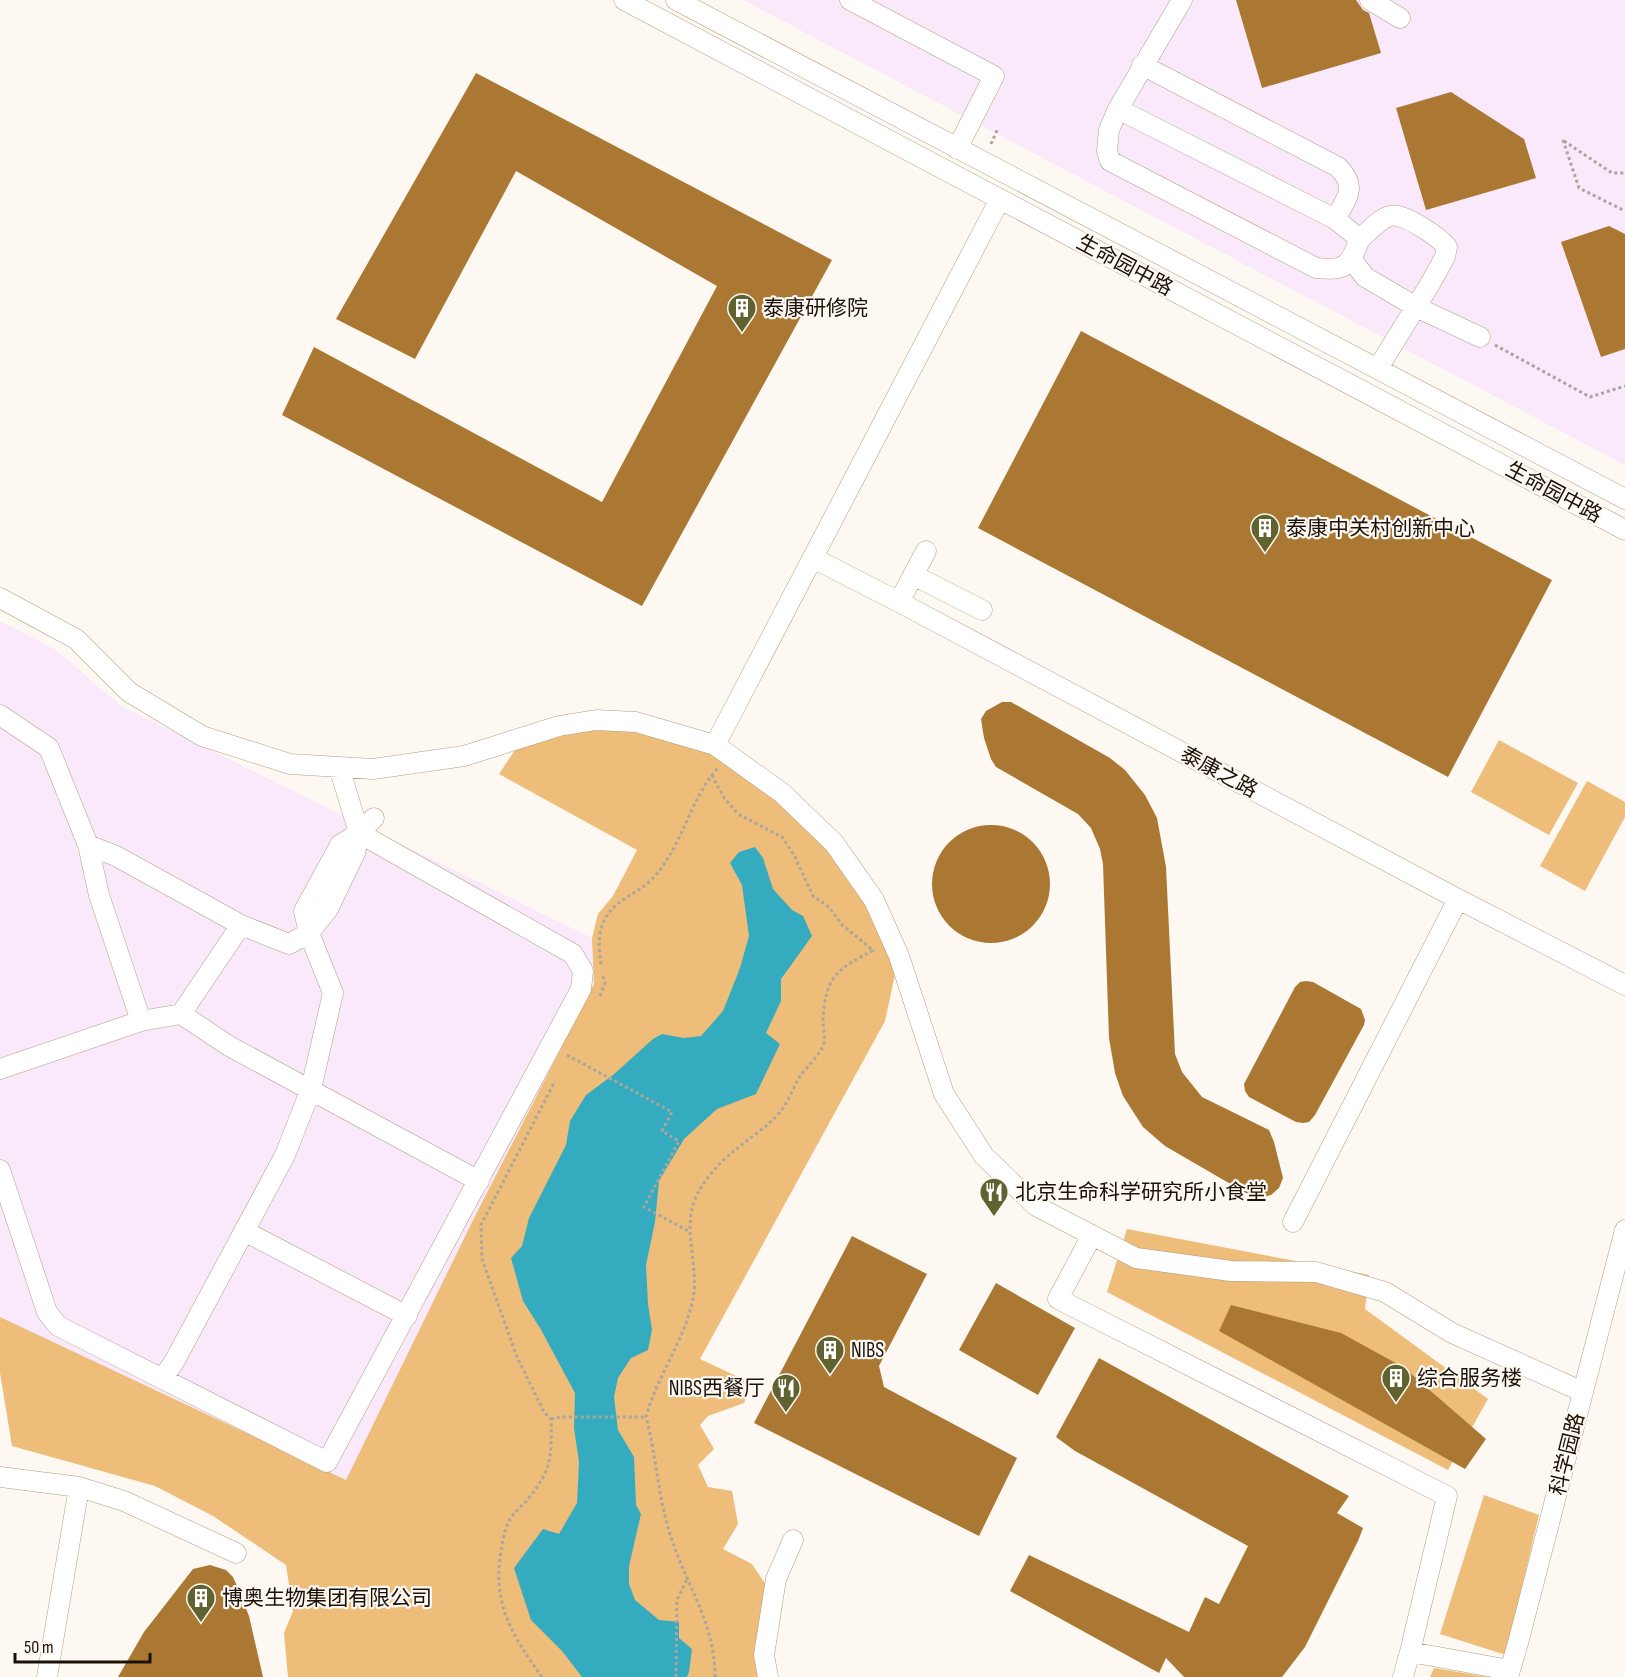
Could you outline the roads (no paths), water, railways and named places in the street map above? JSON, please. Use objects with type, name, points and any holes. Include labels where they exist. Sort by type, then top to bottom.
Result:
[{"type":"street","name":"生命园中路","points":[[624,0],[1625,530]]},
{"type":"street","name":"生命园中路","points":[[676,0],[1625,499]]},
{"type":"street","points":[[850,0],[994,76],[957,148]]},
{"type":"street","points":[[1182,0],[1142,65],[1109,129],[1107,151],[1110,161],[1316,268],[1334,270],[1344,268],[1352,260],[1360,239],[1389,216],[1399,216],[1439,238],[1447,247],[1445,257],[1378,368]]},
{"type":"street","points":[[1370,0],[1400,18]]},
{"type":"street","points":[[1142,65],[1338,167],[1346,174],[1349,193],[1335,219]]},
{"type":"street","points":[[1118,109],[1335,219],[1360,239]]},
{"type":"street","points":[[722,750],[813,558],[1000,199]]},
{"type":"street","points":[[1352,260],[1365,277],[1416,307],[1480,337]]},
{"type":"street","points":[[899,602],[926,551]]},
{"type":"street","name":"泰康之路","points":[[813,558],[1625,985]]},
{"type":"street","points":[[913,575],[982,610]]},
{"type":"street","points":[[0,598],[76,639],[129,692],[202,736],[290,764],[373,769],[464,756],[558,726],[596,720],[636,722],[722,750],[782,793],[834,843],[874,900],[899,956],[944,1094],[984,1156],[1036,1206],[1136,1258],[1231,1271],[1316,1272],[1384,1292],[1452,1333],[1583,1392]]},
{"type":"street","points":[[0,715],[49,748],[88,845],[99,895],[141,1021]]},
{"type":"street","points":[[0,1170],[47,1312],[58,1326],[327,1462],[581,989],[583,971],[573,954],[359,833],[339,767]]},
{"type":"street","points":[[162,1378],[174,1362],[285,1155],[311,1089],[333,993],[309,933],[304,910],[340,845],[359,833],[374,818]]},
{"type":"street","points":[[88,845],[116,856],[240,925],[290,944],[309,933]]},
{"type":"street","points":[[1293,1222],[1458,899]]},
{"type":"street","points":[[181,1014],[240,925]]},
{"type":"street","points":[[0,1068],[141,1021],[181,1014],[229,1046],[479,1181]]},
{"type":"street","name":"科学园路","points":[[1509,1674],[1625,1230]]},
{"type":"street","points":[[244,1231],[407,1316]]},
{"type":"street","points":[[1092,1235],[1058,1299],[1447,1496],[1403,1677]]},
{"type":"street","points":[[0,1477],[79,1487],[124,1501],[236,1553]]},
{"type":"street","points":[[47,1677],[79,1487]]},
{"type":"street","points":[[768,1677],[764,1655],[776,1579],[793,1540]]},
{"type":"street","points":[[1410,1652],[1509,1674]]},
{"type":"water","points":[[755,847],[763,858],[773,889],[792,910],[803,916],[812,936],[781,979],[781,1001],[766,1033],[780,1044],[756,1094],[717,1109],[684,1139],[659,1181],[655,1222],[646,1265],[652,1330],[648,1350],[631,1358],[618,1378],[614,1397],[618,1430],[634,1457],[636,1505],[641,1514],[629,1566],[629,1584],[635,1600],[659,1620],[679,1622],[679,1638],[692,1649],[689,1672],[687,1677],[582,1677],[562,1651],[531,1620],[514,1568],[543,1529],[559,1534],[577,1503],[579,1462],[574,1428],[575,1393],[523,1301],[511,1258],[522,1246],[529,1218],[566,1145],[570,1121],[586,1095],[613,1075],[653,1039],[662,1034],[684,1038],[701,1036],[723,1011],[740,968],[749,936],[742,885],[730,863],[739,852]]},
{"type":"place","name":"泰康研修院","points":[[742,334]]},
{"type":"place","name":"泰康中关村创新中心","points":[[1265,554]]},
{"type":"place","name":"北京生命科学研究所小食堂","points":[[994,1218]]},
{"type":"place","name":"NIBS","points":[[830,1376]]},
{"type":"place","name":"综合服务楼","points":[[1396,1404]]},
{"type":"place","name":"NIBS西餐厅","points":[[786,1414]]},
{"type":"place","name":"博奥生物集团有限公司","points":[[201,1624]]}]
